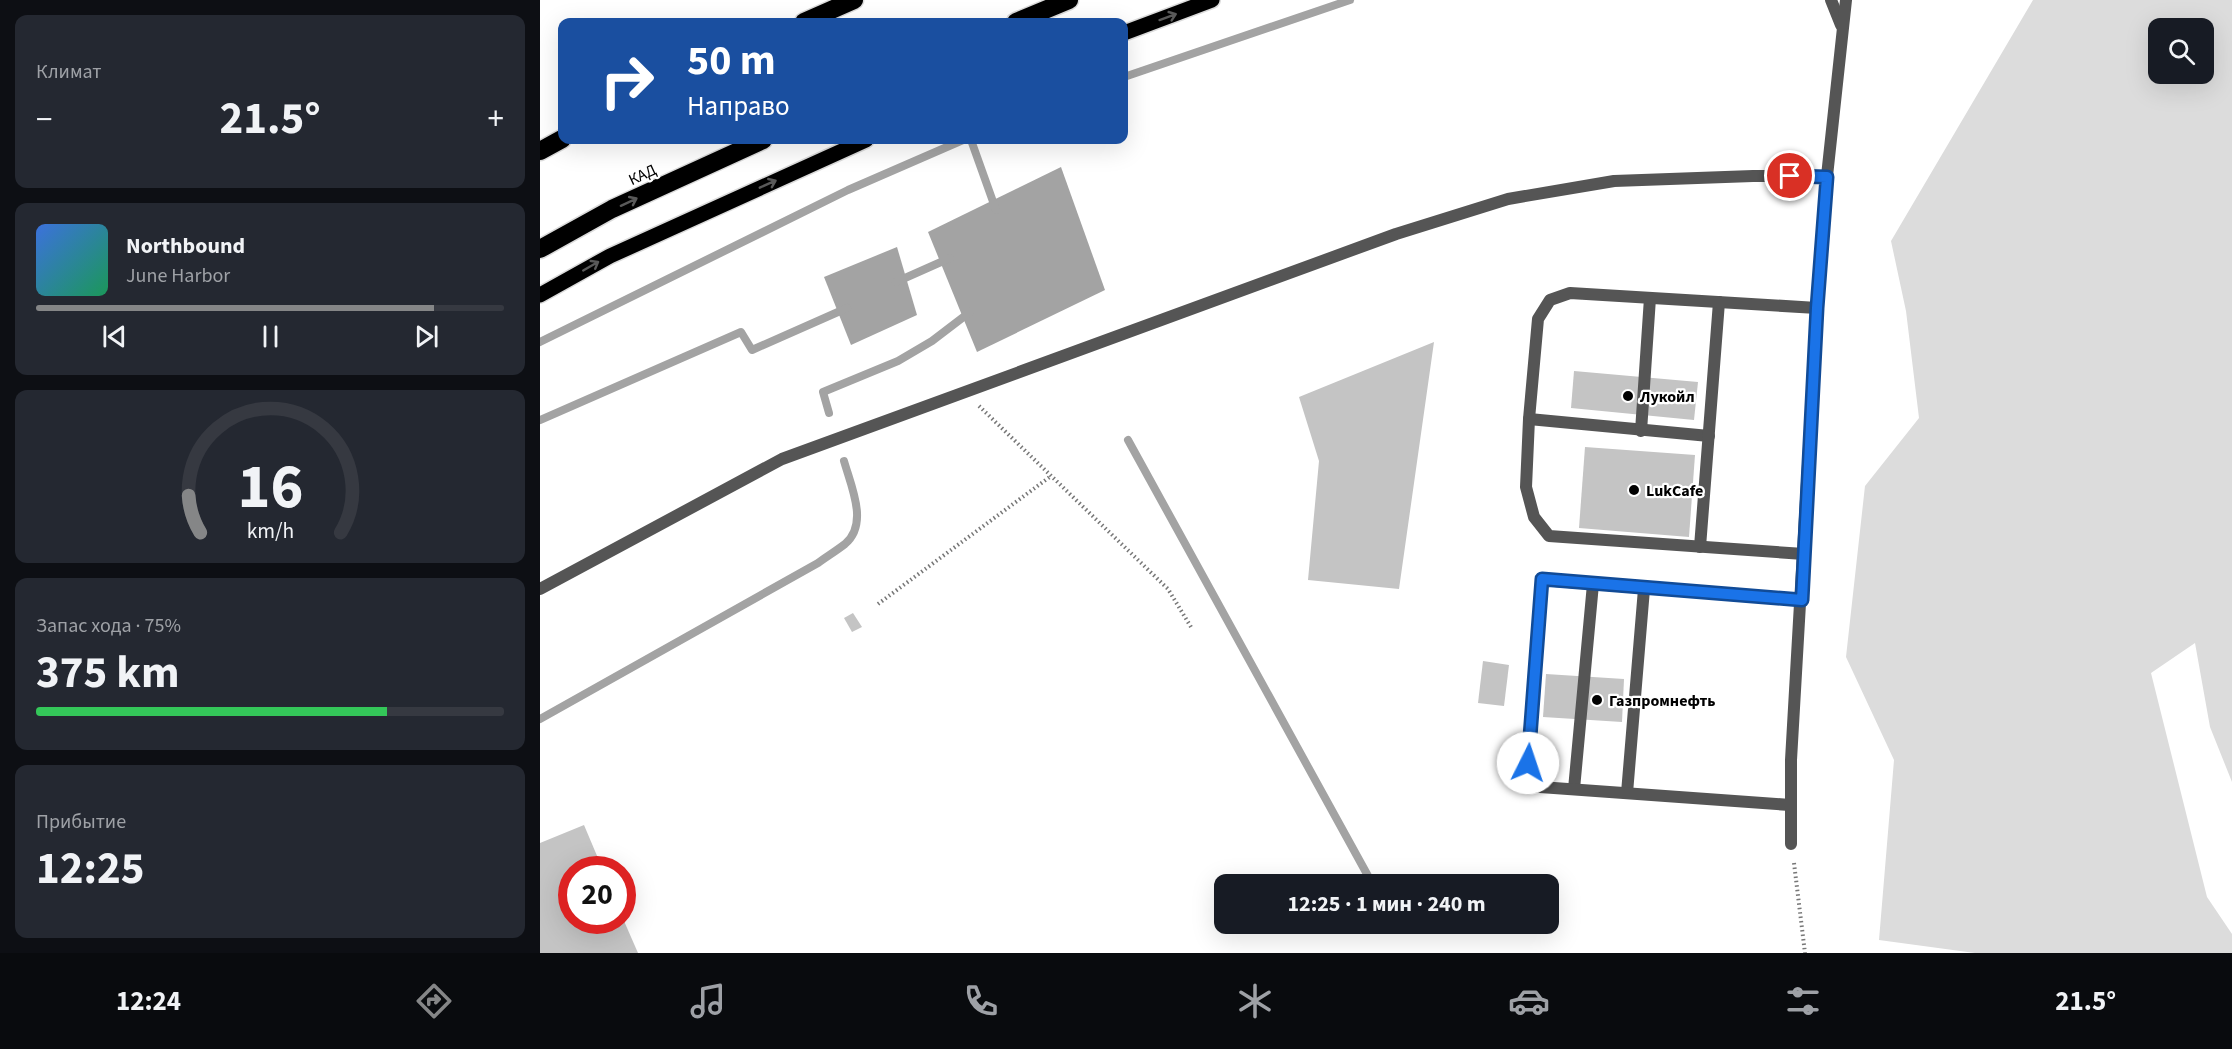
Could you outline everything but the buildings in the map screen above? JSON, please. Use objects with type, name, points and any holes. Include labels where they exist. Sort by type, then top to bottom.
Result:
[{"type":"highway","points":[[813,18],[854,0]]},
{"type":"highway","points":[[1026,18],[1069,0]]},
{"type":"highway","points":[[540,151],[558,141]]},
{"type":"highway","name":"КАД","points":[[540,249],[612,209],[754,144]]},
{"type":"main road","points":[[1128,32],[1212,0]]},
{"type":"main road","points":[[540,296],[610,256],[857,144]]},
{"type":"street","points":[[1831,0],[1841,26]]},
{"type":"street","points":[[1791,844],[1791,760],[1817,308],[1841,26],[1846,0]]},
{"type":"street","points":[[540,589],[782,459],[1396,234],[1508,199],[1614,181],[1754,176],[1827,177]]},
{"type":"street","points":[[1804,554],[1549,536],[1534,517],[1526,487],[1529,419],[1538,319],[1550,300],[1570,293],[1817,308]]},
{"type":"street","points":[[1641,431],[1650,298]]},
{"type":"street","points":[[1700,547],[1719,302]]},
{"type":"street","points":[[1529,419],[1708,436]]},
{"type":"street","points":[[1790,805],[1526,786],[1542,579],[1802,600]]},
{"type":"street","points":[[1574,789],[1593,584]]},
{"type":"street","points":[[1627,793],[1644,589]]},
{"type":"path","points":[[965,393],[1168,589],[1191,627]]},
{"type":"path","points":[[878,604],[1051,476]]},
{"type":"path","points":[[1791,844],[1805,953]]},
{"type":"shaded area","points":[[2033,0],[2232,0],[2232,782],[2210,727],[2195,643],[2151,673],[2207,897],[2232,934],[2232,953],[1975,953],[1879,940],[1894,760],[1846,657],[1865,486],[1919,418],[1906,311],[1891,241]]},
{"type":"shaded area","points":[[1061,167],[1105,290],[977,352],[928,232]]},
{"type":"shaded area","points":[[897,247],[917,315],[851,345],[824,277]]},
{"type":"waterway","points":[[1128,76],[1350,0]]},
{"type":"waterway","points":[[540,342],[848,190],[954,144]]},
{"type":"waterway","points":[[972,144],[996,210]]},
{"type":"waterway","points":[[896,282],[950,258]]},
{"type":"waterway","points":[[540,420],[741,332],[752,350],[847,308]]},
{"type":"waterway","points":[[829,413],[823,392],[898,361],[932,341],[970,312]]},
{"type":"waterway","points":[[1128,440],[1367,874]]},
{"type":"waterway","points":[[540,719],[818,563],[845,544],[852,536],[857,516],[854,493],[844,461]]},
{"type":"place","name":"Лукойл","points":[[1628,396]]},
{"type":"place","name":"LukCafe","points":[[1634,490]]},
{"type":"place","name":"Газпромнефть","points":[[1597,700]]},
{"type":"route","points":[[1528,763],[1542,579],[1802,600],[1817,308],[1827,177],[1790,176]]}]
